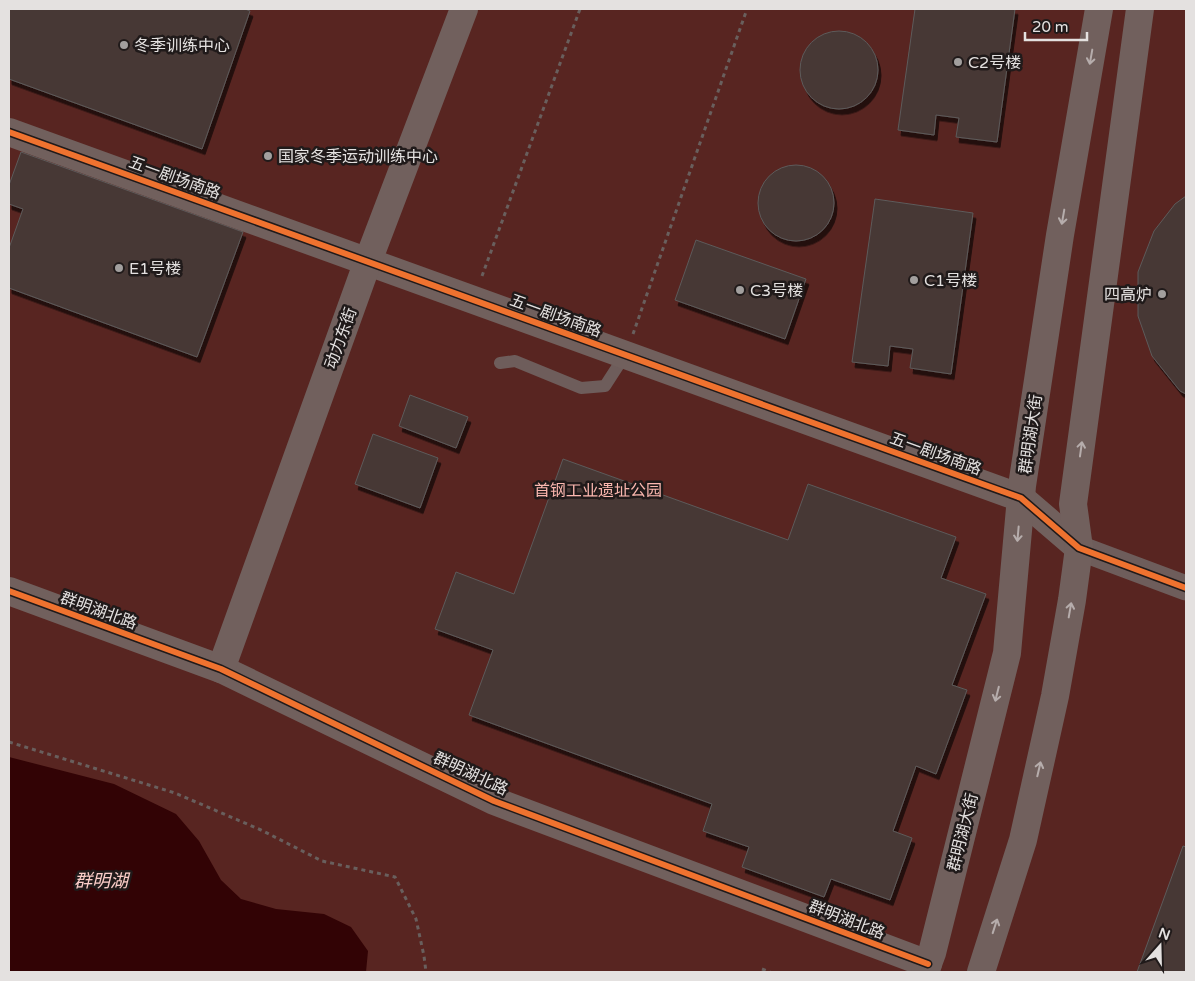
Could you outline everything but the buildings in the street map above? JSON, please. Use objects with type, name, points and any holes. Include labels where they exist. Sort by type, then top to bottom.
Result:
[{"type":"street","name":"动力东街","points":[[221,669],[368,261],[464,9]]},
{"type":"street","name":"群明湖大街","points":[[927,968],[1007,654],[1021,498],[1060,235],[1099,9]]},
{"type":"street","points":[[980,972],[1023,840],[1055,696],[1072,600],[1079,548],[1073,504],[1140,9]]},
{"type":"street","name":"五一剧场南路","points":[[9,132],[1021,498],[1079,548]]},
{"type":"street","points":[[1079,548],[1186,588]]},
{"type":"street","name":"群明湖北路","points":[[9,591],[221,669],[494,801],[927,968]]},
{"type":"lane","points":[[500,363],[515,361],[581,388],[604,386],[625,355]]},
{"type":"path","points":[[482,276],[580,9]]},
{"type":"path","points":[[625,355],[747,9]]},
{"type":"path","points":[[9,742],[175,793],[260,830],[322,861],[395,877],[416,919],[426,972]]},
{"type":"path","points":[[762,969],[770,972]]},
{"type":"green space","name":"首钢工业遗址公园","points":[[9,9],[1186,9],[1186,972],[9,972]]},
{"type":"water","name":"群明湖","points":[[9,757],[114,784],[176,814],[199,841],[221,880],[241,899],[276,909],[324,914],[351,927],[368,951],[366,972],[9,972]]},
{"type":"cycle path","points":[[9,132],[1021,498],[1079,548],[1186,588]]},
{"type":"cycle path","points":[[9,591],[221,669],[494,801],[928,964]]},
{"type":"place","name":"冬季训练中心","points":[[124,45]]},
{"type":"place","name":"C2号楼","points":[[958,62]]},
{"type":"place","name":"国家冬季运动训练中心","points":[[268,156]]},
{"type":"place","name":"E1号楼","points":[[119,268]]},
{"type":"place","name":"C1号楼","points":[[914,280]]},
{"type":"place","name":"C3号楼","points":[[740,290]]},
{"type":"place","name":"四高炉","points":[[1162,294]]}]
